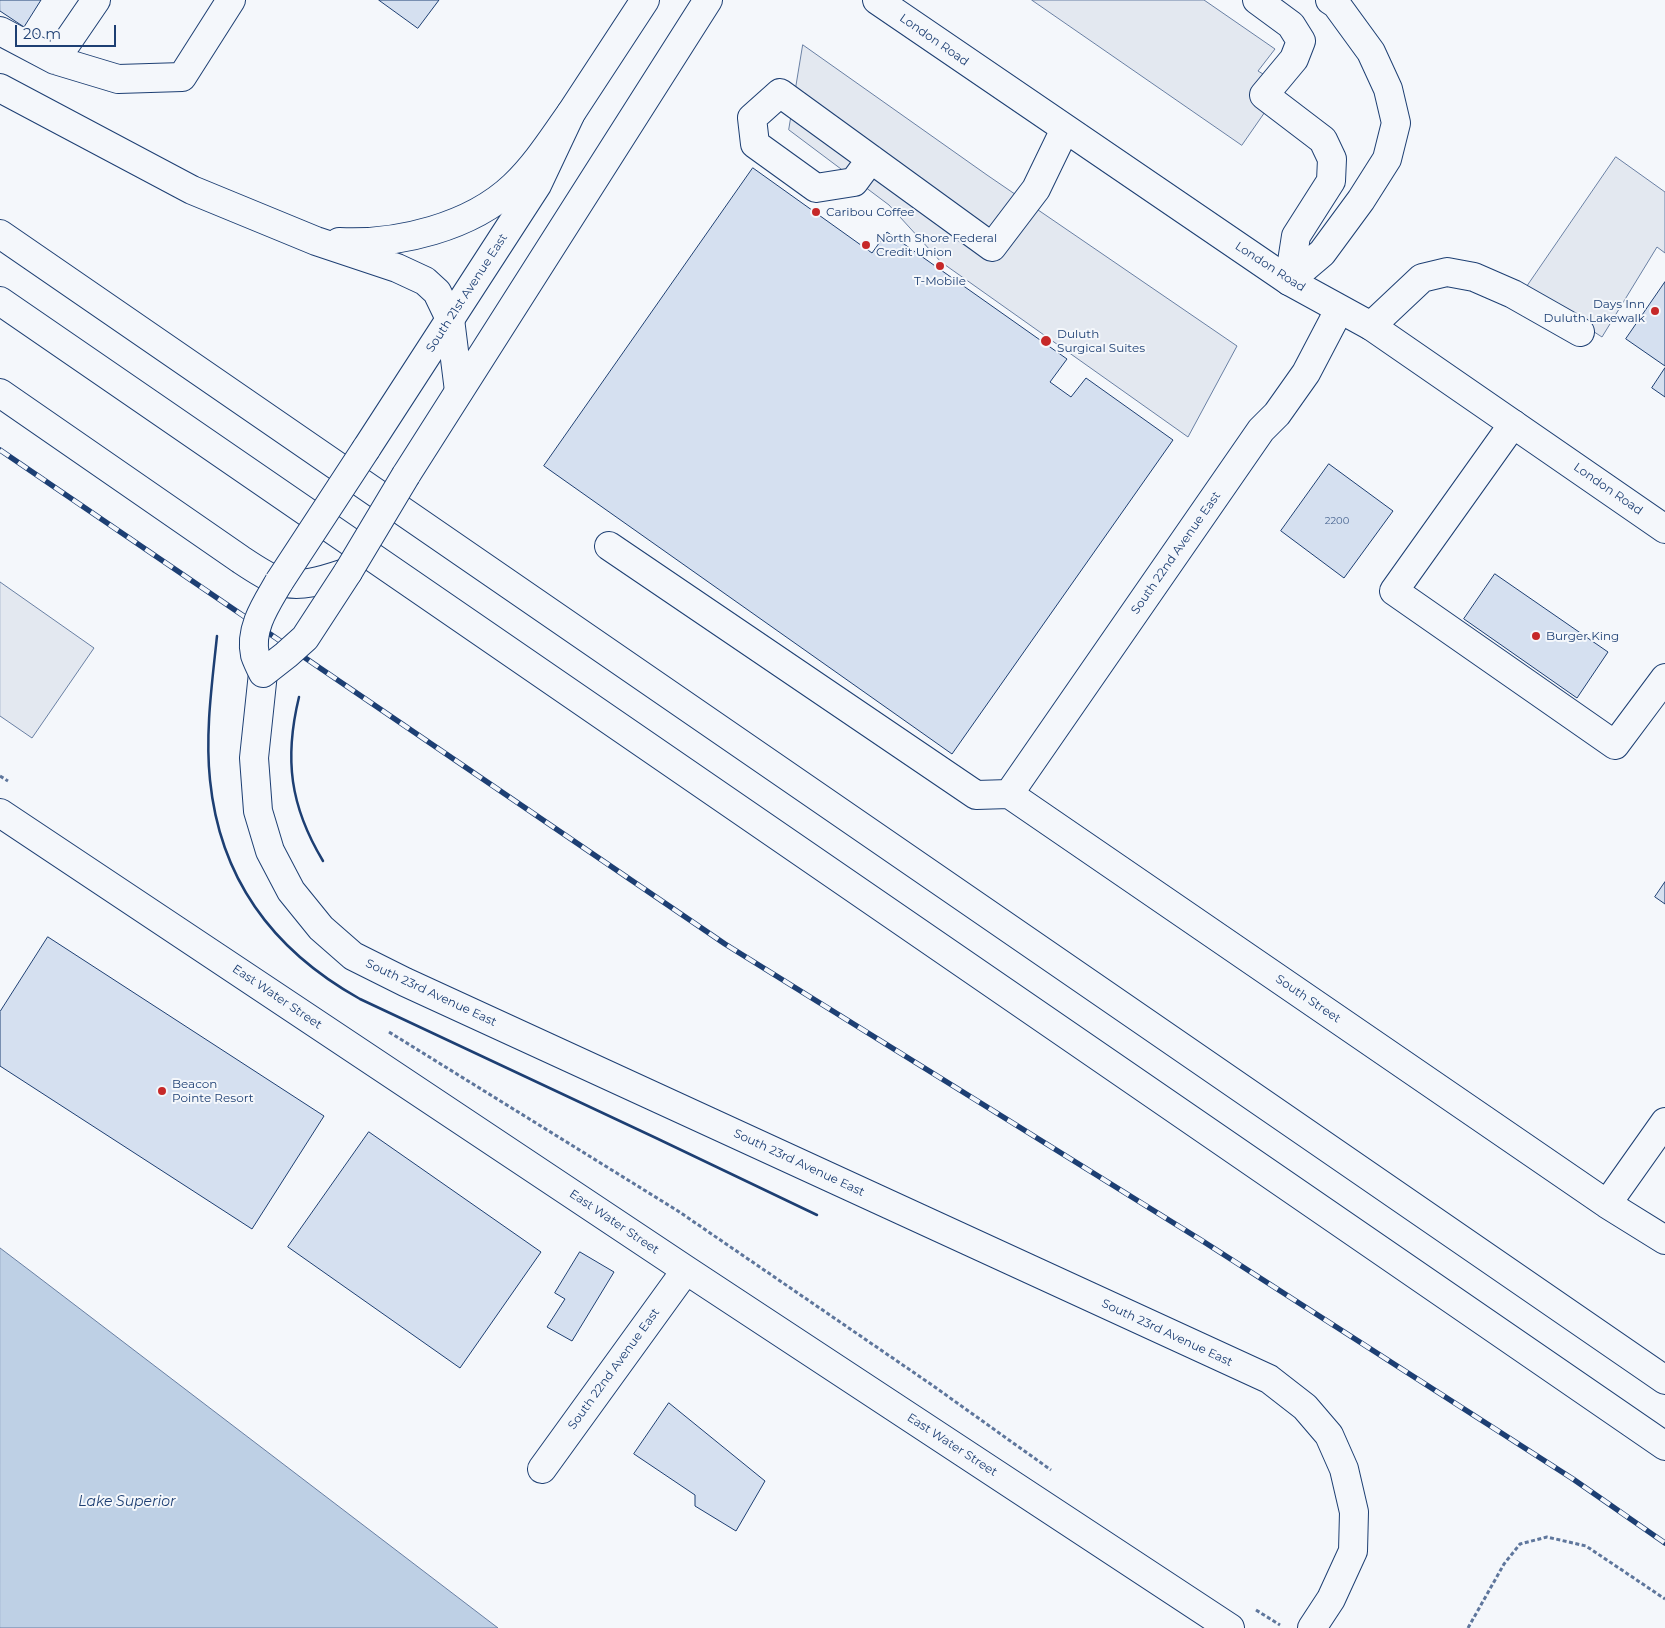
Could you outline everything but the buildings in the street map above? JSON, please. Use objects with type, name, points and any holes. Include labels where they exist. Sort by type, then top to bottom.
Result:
[{"type":"main road","points":[[55,60],[96,0]]},
{"type":"main road","points":[[0,30],[55,60],[118,79],[182,77],[230,0]]},
{"type":"main road","name":"South 21st Avenue East","points":[[279,582],[537,185],[571,113],[645,0]]},
{"type":"main road","points":[[263,672],[286,655],[304,638],[348,572],[406,475],[708,0]]},
{"type":"main road","name":"London Road","points":[[877,0],[1288,281],[1371,326],[1665,529]]},
{"type":"main road","points":[[1256,0],[1291,25],[1301,41],[1294,59],[1264,95],[1323,140],[1332,159],[1331,181],[1296,236],[1288,281]]},
{"type":"main road","points":[[1288,281],[1322,253],[1361,200],[1387,159],[1396,123],[1388,90],[1371,52],[1336,4],[1330,0]]},
{"type":"main road","points":[[0,88],[192,190],[316,241],[397,268],[425,281],[437,292],[450,319],[459,391]]},
{"type":"main road","points":[[316,241],[345,242],[396,238],[441,228],[472,214],[500,198],[525,175],[571,113]]},
{"type":"main road","points":[[871,159],[992,247],[1036,189],[1065,129]]},
{"type":"main road","points":[[0,234],[1665,1380]]},
{"type":"main road","points":[[1371,326],[1422,278],[1446,272],[1474,277],[1513,294],[1580,332]]},
{"type":"main road","points":[[0,300],[1665,1446]]},
{"type":"main road","name":"South 22nd Avenue East","points":[[1009,794],[1261,430],[1277,414],[1306,372],[1339,310]]},
{"type":"main road","points":[[0,393],[234,555],[279,582],[315,582],[348,572]]},
{"type":"main road","points":[[1513,424],[1394,591],[1615,745],[1665,678]]},
{"type":"main road","points":[[609,546],[976,795],[1009,794]]},
{"type":"main road","name":"South 23rd Avenue East","points":[[279,582],[265,606],[256,628],[254,642],[255,656],[263,672],[254,758],[258,811],[270,851],[291,891],[321,928],[354,956],[404,982],[1269,1380],[1305,1407],[1329,1435],[1344,1469],[1354,1512],[1353,1551],[1331,1598],[1312,1628]]},
{"type":"main road","name":"South Street","points":[[1009,794],[1607,1204],[1665,1240]]},
{"type":"main road","name":"East Water Street","points":[[0,813],[686,1270],[1230,1628]]},
{"type":"main road","points":[[1607,1204],[1665,1122]]},
{"type":"main road","name":"South 22nd Avenue East","points":[[542,1468],[686,1270]]},
{"type":"path","points":[[0,776],[8,782]]},
{"type":"path","points":[[382,1026],[678,1211],[932,1385],[1059,1475]]},
{"type":"path","points":[[1468,1628],[1504,1564],[1520,1544],[1546,1537],[1586,1546],[1665,1599]]},
{"type":"path","points":[[1252,1607],[1284,1628]]},
{"type":"shaded area","points":[[1032,0],[1204,0],[1275,49],[1258,71],[1283,86],[1242,145]]},
{"type":"shaded area","points":[[803,45],[987,175],[1237,346],[1188,437],[941,262],[889,205],[789,130]]},
{"type":"shaded area","points":[[1616,157],[1665,192],[1665,253],[1657,247],[1602,337],[1526,288]]},
{"type":"shaded area","points":[[0,582],[94,648],[32,738],[0,716]]},
{"type":"water","name":"Lake Superior","points":[[0,1248],[33,1273],[498,1628],[0,1628]]},
{"type":"railway","points":[[0,450],[725,944],[1201,1240],[1573,1479],[1665,1543]]},
{"type":"wall","points":[[217,636],[208,744],[210,780],[216,816],[226,850],[239,881],[256,909],[277,935],[302,959],[329,980],[360,999],[817,1215]]},
{"type":"wall","points":[[299,697],[292,741],[291,762],[293,782],[303,821],[323,861]]},
{"type":"place","name":"Caribou Coffee","points":[[816,212]]},
{"type":"place","name":"North Shore Federal Credit Union","points":[[866,245]]},
{"type":"place","name":"T-Mobile","points":[[940,266]]},
{"type":"place","name":"Days Inn Duluth Lakewalk","points":[[1655,311]]},
{"type":"place","name":"Duluth Surgical Suites","points":[[1046,341]]},
{"type":"place","name":"Burger King","points":[[1536,636]]},
{"type":"place","name":"Beacon Pointe Resort","points":[[162,1091]]}]
